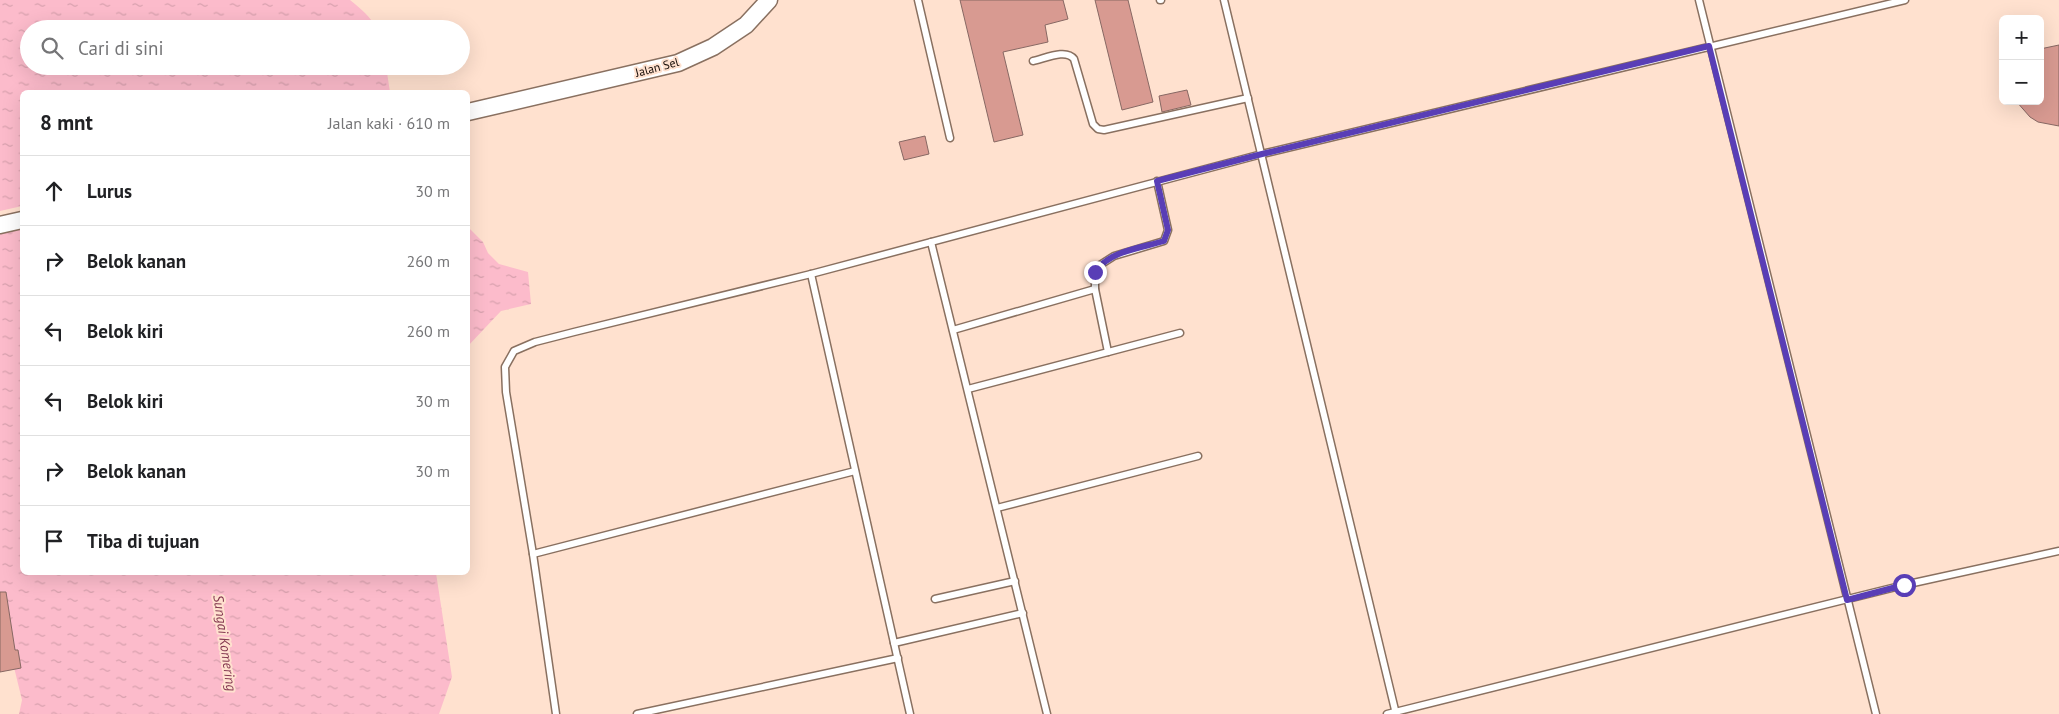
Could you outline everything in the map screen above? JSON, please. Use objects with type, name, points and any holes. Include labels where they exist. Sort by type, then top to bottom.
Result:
[{"type":"street","name":"Jalan Sel","points":[[470,112],[678,63],[713,47],[746,25],[769,0]]},
{"type":"street","points":[[0,225],[20,220]]},
{"type":"lane","points":[[918,0],[950,138]]},
{"type":"lane","points":[[1224,0],[1396,713]]},
{"type":"lane","points":[[1699,0],[1876,714]]},
{"type":"lane","points":[[556,714],[533,554],[506,392],[505,367],[514,351],[535,342],[811,274],[1262,154],[1905,0]]},
{"type":"lane","points":[[1033,61],[1065,53],[1072,55],[1093,124],[1098,129],[1104,130],[1248,98]]},
{"type":"lane","points":[[1108,352],[1095,289],[1095,272],[1106,260],[1164,241],[1168,230],[1157,181]]},
{"type":"lane","points":[[931,242],[1048,714]]},
{"type":"lane","points":[[811,274],[910,714]]},
{"type":"lane","points":[[953,330],[1095,289]]},
{"type":"lane","points":[[968,389],[1180,333]]},
{"type":"lane","points":[[997,508],[1198,456]]},
{"type":"lane","points":[[533,554],[855,471]]},
{"type":"lane","points":[[1387,714],[1904,585],[2059,551]]},
{"type":"lane","points":[[935,599],[1015,581]]},
{"type":"lane","points":[[894,643],[1023,613]]},
{"type":"lane","points":[[638,714],[898,658]]},
{"type":"lane","points":[[679,705],[681,714]]},
{"type":"water","name":"Sungai Komering","points":[[0,0],[350,0],[371,20],[20,20],[20,75],[387,75],[390,90],[20,90],[20,575],[436,575],[452,677],[439,714],[19,714],[22,700],[0,610]]},
{"type":"water","points":[[470,229],[483,242],[488,253],[499,264],[528,272],[531,304],[501,311],[470,344]]},
{"type":"pier","points":[[20,206],[20,224],[0,229],[0,211]]},
{"type":"building","points":[[960,0],[1063,0],[1068,19],[1045,25],[1048,42],[1003,52],[1023,135],[994,142]]},
{"type":"building","points":[[1095,0],[1128,0],[1153,102],[1122,110]]},
{"type":"building","points":[[2059,45],[2059,126],[2038,122],[2030,117],[2020,105],[2044,105],[2044,48]]},
{"type":"building","points":[[1187,90],[1191,105],[1162,112],[1159,96]]},
{"type":"building","points":[[925,136],[929,154],[904,160],[899,142]]},
{"type":"building","points":[[0,592],[6,592],[15,650],[18,650],[21,668],[0,672]]},
{"type":"route","points":[[1095,272],[1106,260],[1114,256],[1164,241],[1168,230],[1157,181],[1709,46],[1847,600],[1904,585]]}]
